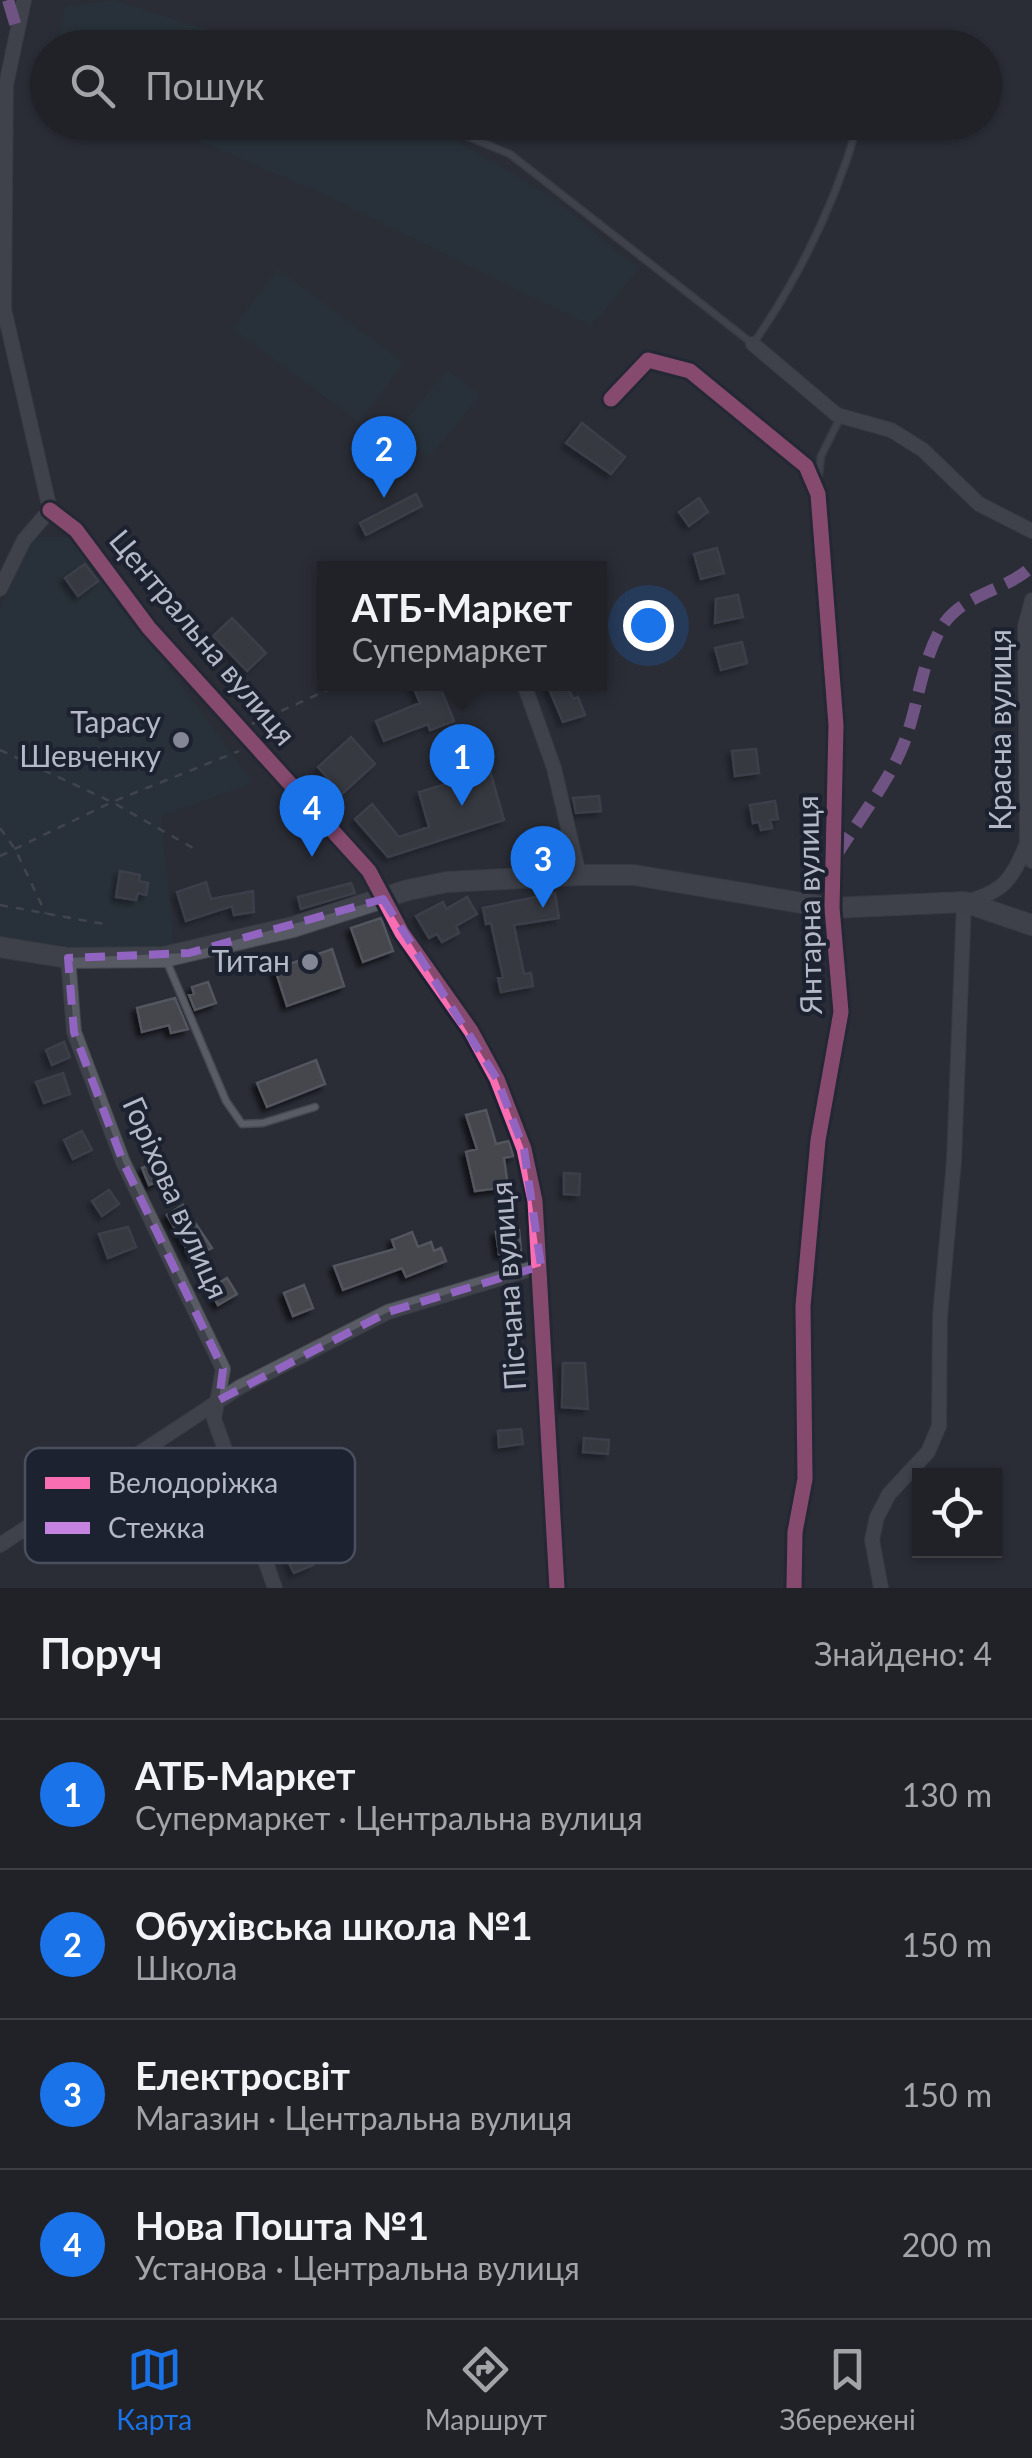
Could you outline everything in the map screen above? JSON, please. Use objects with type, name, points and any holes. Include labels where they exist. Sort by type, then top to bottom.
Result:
[{"type":"street","points":[[0,589],[24,540],[50,510],[4,309],[6,85],[24,0]]},
{"type":"street","points":[[753,344],[842,416],[891,430],[922,450],[979,504],[1032,531]]},
{"type":"street","name":"Янтарна вулиця","points":[[611,399],[648,360],[690,371],[806,466],[818,494],[836,726],[832,908],[841,1012],[818,1140],[803,1306],[805,1479],[796,1532],[794,1588]]},
{"type":"street","name":"Центральна вулиця","points":[[50,510],[76,530],[150,628],[369,871],[383,899]]},
{"type":"street","name":"Красна вулиця","points":[[1032,600],[1025,627],[1028,843],[1032,861]]},
{"type":"street","points":[[526,691],[554,768],[580,875]]},
{"type":"street","points":[[0,946],[68,958],[164,956],[294,927],[447,882],[580,875],[634,875],[832,908],[964,902],[992,896],[1013,879],[1028,843]]},
{"type":"street","name":"Пісчана вулиця","points":[[383,899],[471,1031],[515,1121],[535,1200],[557,1588]]},
{"type":"street","points":[[964,902],[1032,925]]},
{"type":"street","points":[[881,1588],[872,1540],[877,1518],[890,1494],[928,1452],[939,1426],[940,1316],[954,1161],[964,902]]},
{"type":"street","name":"Горіхова вулиця","points":[[68,958],[74,1032],[122,1162],[222,1369],[214,1418],[222,1448]]},
{"type":"street","points":[[147,1448],[219,1400],[388,1312],[541,1266]]},
{"type":"street","points":[[0,1545],[25,1528]]},
{"type":"street","name":"Горіхова вулиця","points":[[266,1563],[276,1588]]},
{"type":"lane","points":[[476,140],[510,154],[753,344],[784,299],[816,237],[844,173],[853,140]]},
{"type":"lane","points":[[818,494],[821,456],[842,416]]},
{"type":"lane","points":[[164,956],[226,1101],[242,1124],[262,1124],[316,1106]]},
{"type":"path","points":[[240,729],[326,691]]},
{"type":"path","points":[[0,856],[112,802],[254,745]]},
{"type":"path","points":[[0,750],[112,802],[193,848]]},
{"type":"path","points":[[0,828],[15,849],[46,914]]},
{"type":"path","points":[[0,905],[109,925]]},
{"type":"highlighted area","points":[[383,899],[497,1079],[524,1149],[541,1266],[388,1312],[219,1400],[223,1369],[123,1162],[74,1032],[68,958],[189,953]]},
{"type":"shaded area","points":[[113,0],[207,30],[61,30],[65,7]]},
{"type":"shaded area","points":[[198,140],[455,140],[550,196],[639,269],[591,326],[314,190]]},
{"type":"shaded area","points":[[278,269],[403,362],[359,422],[233,329]]},
{"type":"shaded area","points":[[448,370],[480,396],[429,457],[397,430]]},
{"type":"shaded area","points":[[33,537],[72,537],[253,783],[161,816],[174,946],[72,949],[0,939],[0,611]]},
{"type":"building","points":[[582,423],[625,457],[611,474],[566,443]]},
{"type":"building","points":[[416,494],[422,506],[366,535],[360,523]]},
{"type":"building","points":[[699,498],[708,512],[689,526],[679,512]]},
{"type":"building","points":[[717,548],[724,573],[701,579],[694,554]]},
{"type":"building","points":[[85,564],[98,581],[78,596],[65,578]]},
{"type":"building","points":[[738,595],[743,617],[715,623],[716,599]]},
{"type":"building","points":[[232,618],[266,653],[247,671],[213,636]]},
{"type":"building","points":[[742,642],[747,663],[721,670],[715,648]]},
{"type":"building","points":[[415,691],[442,691],[454,721],[430,730],[428,724],[384,741],[376,721],[420,703]]},
{"type":"building","points":[[550,691],[569,691],[573,699],[578,697],[585,715],[563,722]]},
{"type":"building","points":[[351,737],[375,764],[342,794],[318,767]]},
{"type":"building","points":[[756,749],[759,773],[735,776],[732,751]]},
{"type":"building","points":[[490,771],[504,820],[388,857],[355,819],[372,804],[399,837],[429,827],[419,792]]},
{"type":"building","points":[[599,796],[601,811],[576,813],[573,798]]},
{"type":"building","points":[[775,801],[778,819],[770,820],[772,828],[761,830],[759,822],[753,823],[750,805]]},
{"type":"building","points":[[120,871],[140,875],[139,881],[148,883],[146,895],[138,893],[136,900],[116,897]]},
{"type":"building","points":[[206,882],[211,899],[253,891],[254,912],[234,915],[232,906],[186,921],[177,892]]},
{"type":"building","points":[[351,883],[355,893],[301,909],[298,897]]},
{"type":"building","points":[[555,893],[559,918],[514,925],[524,974],[531,973],[533,986],[501,992],[498,978],[503,977],[491,923],[486,924],[483,908]]},
{"type":"building","points":[[467,897],[477,914],[456,926],[459,933],[442,942],[437,934],[429,938],[416,916],[443,902],[446,909]]},
{"type":"building","points":[[381,918],[393,951],[363,962],[351,928]]},
{"type":"building","points":[[332,949],[344,986],[287,1006],[275,969]]},
{"type":"building","points":[[208,982],[216,1003],[195,1010],[189,995],[194,994],[192,987]]},
{"type":"building","points":[[175,998],[188,1029],[171,1033],[169,1025],[142,1032],[137,1008]]},
{"type":"building","points":[[64,1042],[70,1057],[52,1065],[46,1050]]},
{"type":"building","points":[[316,1060],[325,1084],[267,1107],[257,1083]]},
{"type":"building","points":[[63,1073],[70,1094],[44,1103],[36,1082]]},
{"type":"building","points":[[486,1110],[496,1144],[509,1141],[513,1156],[504,1158],[508,1187],[475,1191],[466,1152],[477,1149],[466,1115]]},
{"type":"building","points":[[82,1131],[92,1150],[73,1159],[64,1140]]},
{"type":"building","points":[[161,1160],[168,1177],[149,1185],[142,1168]]},
{"type":"building","points":[[564,1173],[580,1174],[579,1195],[564,1194]]},
{"type":"building","points":[[109,1190],[119,1204],[102,1216],[92,1201]]},
{"type":"building","points":[[183,1205],[212,1248],[192,1258],[167,1215]]},
{"type":"building","points":[[128,1227],[136,1247],[108,1258],[99,1234]]},
{"type":"building","points":[[519,1230],[521,1251],[499,1254],[496,1232]]},
{"type":"building","points":[[412,1232],[418,1247],[431,1242],[434,1251],[441,1248],[446,1261],[406,1277],[402,1268],[343,1290],[334,1266],[395,1249],[392,1240]]},
{"type":"building","points":[[227,1278],[237,1294],[218,1305],[209,1289]]},
{"type":"building","points":[[304,1285],[313,1308],[293,1316],[284,1293]]},
{"type":"building","points":[[563,1363],[585,1363],[588,1409],[562,1407]]},
{"type":"building","points":[[521,1429],[523,1444],[499,1447],[498,1431]]},
{"type":"building","points":[[584,1438],[609,1440],[608,1454],[583,1452]]},
{"type":"building","points":[[289,1563],[312,1563],[313,1565],[294,1573]]},
{"type":"marked path","points":[[8,0],[17,30]]},
{"type":"marked path","points":[[836,856],[898,758],[930,653],[943,625],[962,606],[1032,566]]},
{"type":"cycle path","points":[[611,399],[648,360],[690,371],[806,466],[818,494],[836,725],[832,908],[841,1012],[818,1140],[803,1306],[805,1479],[795,1532],[794,1588]]},
{"type":"cycle path","points":[[50,510],[76,530],[149,628],[369,871],[402,933],[471,1031],[497,1079],[524,1149],[535,1201],[557,1588]]},
{"type":"place","name":"Обухівська школа №1","points":[[384,498]]},
{"type":"place","name":"Тарасу Шевченку","points":[[181,740]]},
{"type":"place","name":"АТБ-Маркет","points":[[462,806]]},
{"type":"place","name":"Нова Пошта №1","points":[[312,857]]},
{"type":"place","name":"Електросвіт","points":[[543,908]]},
{"type":"place","name":"Титан","points":[[310,962]]}]
